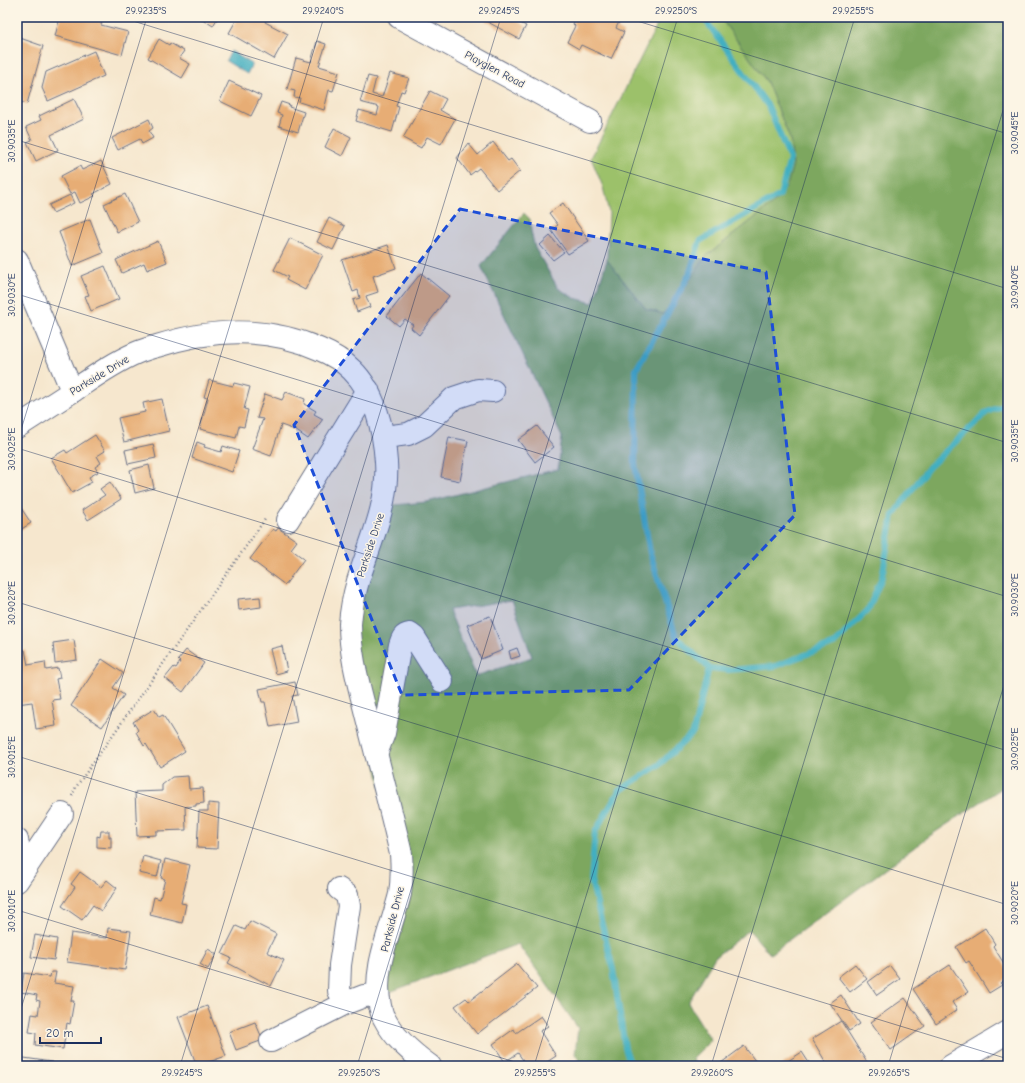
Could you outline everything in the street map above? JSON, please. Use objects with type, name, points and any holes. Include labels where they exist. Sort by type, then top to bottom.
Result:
[{"type":"street","name":"Playglen Road","points":[[399,17],[590,121]]},
{"type":"street","points":[[17,260],[73,391]]},
{"type":"street","name":"Parkside Drive","points":[[17,427],[106,369],[136,353],[185,338],[216,333],[262,333],[295,340],[326,352],[340,360],[353,370],[368,390],[384,437],[386,464],[385,492],[354,598],[350,623],[351,638],[357,676],[400,847],[402,871],[400,892],[378,973],[378,995],[383,1017],[393,1032],[399,1040],[430,1066]]},
{"type":"street","points":[[279,517],[368,390]]},
{"type":"street","points":[[384,437],[408,434],[424,426],[454,398],[478,390],[493,391]]},
{"type":"street","points":[[376,754],[384,733],[400,645],[406,634],[410,634],[414,637],[442,681]]},
{"type":"street","points":[[20,876],[62,814]]},
{"type":"street","points":[[17,840],[20,876]]},
{"type":"street","points":[[339,889],[347,895],[349,906],[340,965],[339,991],[346,1003]]},
{"type":"street","points":[[271,1041],[346,1003],[364,996],[378,995]]},
{"type":"street","points":[[951,1066],[1008,1032]]},
{"type":"path","points":[[62,814],[76,787],[279,517]]},
{"type":"highlighted area","points":[[460,209],[766,272],[795,515],[629,690],[402,695],[294,425]]},
{"type":"green space","points":[[661,17],[720,17],[767,82],[790,139],[793,164],[787,186],[776,201],[705,257],[682,292],[663,314],[646,309],[607,260],[609,213],[603,187],[591,158]]},
{"type":"green space","points":[[720,17],[1008,17],[1008,784],[931,835],[770,954],[749,930],[715,957],[688,1003],[711,1040],[693,1058],[695,1066],[584,1066],[575,1054],[578,1028],[518,944],[379,996],[401,892],[351,638],[383,506],[427,502],[558,469],[562,437],[481,266],[524,213],[530,219],[535,248],[558,288],[574,298],[593,303],[607,260],[646,309],[663,314],[682,292],[705,257],[776,201],[787,186],[793,164],[790,139],[767,82]],"holes":[[[512,600],[532,657],[476,676],[449,610]]]},
{"type":"water","points":[[231,51],[252,64],[247,74],[226,61]]},
{"type":"building","points":[[60,17],[103,17],[101,25],[128,32],[122,55],[55,36]]},
{"type":"building","points":[[199,17],[218,17],[213,26]]},
{"type":"building","points":[[238,17],[262,17],[266,19],[265,22],[288,34],[274,59],[229,33]]},
{"type":"building","points":[[488,17],[512,17],[511,18],[526,26],[519,39],[486,21]]},
{"type":"building","points":[[576,17],[613,17],[620,20],[616,28],[624,32],[611,59],[581,45],[579,49],[567,42],[575,26],[573,24]]},
{"type":"building","points":[[17,37],[43,46],[27,104],[17,101]]},
{"type":"building","points":[[159,39],[184,51],[179,58],[190,64],[182,78],[148,58]]},
{"type":"building","points":[[317,41],[326,44],[319,66],[339,72],[333,91],[329,90],[324,110],[299,102],[300,98],[294,97],[295,91],[287,89],[296,58],[311,62]]},
{"type":"building","points":[[94,51],[104,76],[48,101],[42,88],[46,72]]},
{"type":"building","points":[[390,73],[409,78],[404,92],[401,91],[396,106],[399,107],[392,132],[356,121],[359,110],[377,115],[379,107],[360,102],[368,76],[376,78],[372,94],[382,97]]},
{"type":"building","points":[[229,81],[261,96],[251,116],[220,101]]},
{"type":"building","points":[[430,91],[446,99],[440,110],[455,119],[441,144],[427,137],[421,148],[403,138]]},
{"type":"building","points":[[74,99],[84,119],[51,135],[58,150],[36,161],[27,142],[32,140],[26,127],[41,120],[39,116]]},
{"type":"building","points":[[281,102],[290,105],[289,107],[304,112],[298,132],[279,126],[282,115],[277,113]]},
{"type":"building","points":[[149,119],[153,128],[149,131],[153,138],[142,144],[140,139],[118,150],[112,138]]},
{"type":"building","points":[[334,128],[351,137],[342,156],[325,147]]},
{"type":"building","points":[[493,142],[508,161],[511,159],[520,171],[497,190],[479,168],[470,175],[457,158],[468,143],[478,155]]},
{"type":"building","points":[[101,161],[112,184],[93,194],[95,196],[80,203],[75,192],[70,194],[61,176],[80,166],[82,170]]},
{"type":"building","points":[[125,194],[138,222],[117,232],[104,204]]},
{"type":"building","points":[[70,195],[74,203],[53,213],[49,205]]},
{"type":"building","points":[[563,203],[589,241],[568,254],[551,230],[558,225],[549,213]]},
{"type":"building","points":[[329,218],[345,226],[333,250],[317,242]]},
{"type":"building","points":[[90,219],[103,253],[72,266],[59,232]]},
{"type":"building","points":[[550,236],[564,252],[553,260],[540,245]]},
{"type":"building","points":[[290,238],[323,255],[305,290],[286,280],[288,277],[274,270]]},
{"type":"building","points":[[158,241],[167,262],[147,270],[144,263],[122,273],[116,260]]},
{"type":"building","points":[[388,245],[396,268],[373,276],[378,292],[366,296],[370,307],[357,312],[353,300],[360,298],[358,290],[353,292],[342,260]]},
{"type":"building","points":[[105,266],[119,299],[91,311],[85,296],[89,295],[81,276]]},
{"type":"building","points":[[421,273],[449,296],[419,335],[411,328],[413,325],[405,319],[399,326],[387,316]]},
{"type":"building","points":[[209,380],[233,386],[234,383],[250,387],[244,409],[248,410],[244,427],[239,426],[236,438],[200,429],[208,398],[204,397]]},
{"type":"building","points":[[286,392],[305,399],[304,404],[316,411],[314,414],[323,419],[308,439],[295,430],[281,425],[271,456],[252,449],[263,419],[257,418],[265,394],[282,400]]},
{"type":"building","points":[[162,399],[169,431],[124,442],[118,418],[145,412],[143,403]]},
{"type":"building","points":[[537,426],[554,447],[535,462],[518,440]]},
{"type":"building","points":[[95,435],[105,451],[97,456],[101,463],[95,467],[98,472],[89,477],[92,482],[72,493],[51,458],[65,450],[67,453]]},
{"type":"building","points":[[449,437],[468,441],[460,481],[441,477]]},
{"type":"building","points":[[197,442],[205,445],[204,447],[221,452],[223,446],[239,451],[232,472],[192,458]]},
{"type":"building","points":[[153,444],[156,458],[128,464],[125,450]]},
{"type":"building","points":[[149,465],[154,488],[135,493],[130,470]]},
{"type":"building","points":[[110,482],[121,499],[88,520],[82,510],[105,495],[100,489]]},
{"type":"building","points":[[17,502],[31,523],[17,532]]},
{"type":"building","points":[[278,528],[297,541],[291,549],[304,559],[285,585],[250,559],[273,529],[276,531]]},
{"type":"building","points":[[260,597],[261,607],[239,610],[238,599]]},
{"type":"building","points":[[490,616],[503,650],[481,659],[467,625]]},
{"type":"building","points":[[74,640],[77,660],[55,663],[53,643]]},
{"type":"building","points":[[282,646],[287,671],[276,674],[270,649]]},
{"type":"building","points":[[517,648],[520,656],[511,659],[509,651]]},
{"type":"building","points":[[25,650],[28,665],[45,662],[46,670],[58,668],[60,678],[56,679],[60,699],[52,700],[56,726],[36,729],[32,702],[17,704],[17,651]]},
{"type":"building","points":[[186,650],[204,663],[183,692],[165,678],[174,667],[176,668],[180,662],[178,660]]},
{"type":"building","points":[[102,659],[123,673],[113,688],[124,695],[102,727],[71,706]]},
{"type":"building","points":[[295,682],[298,695],[292,696],[297,722],[270,727],[265,702],[262,702],[259,689]]},
{"type":"building","points":[[154,709],[159,717],[163,715],[185,751],[160,767],[146,744],[144,746],[136,732],[138,730],[133,722]]},
{"type":"building","points":[[188,776],[189,789],[203,788],[204,803],[196,804],[196,806],[185,807],[186,830],[156,831],[156,835],[137,836],[135,792],[162,791],[162,785],[172,777]]},
{"type":"building","points":[[208,803],[219,804],[217,849],[197,848],[199,811],[208,811]]},
{"type":"building","points":[[101,831],[109,831],[109,837],[111,837],[111,848],[97,847],[97,836],[100,837]]},
{"type":"building","points":[[143,856],[161,861],[157,877],[139,873]]},
{"type":"building","points":[[165,859],[190,865],[181,903],[186,904],[182,923],[150,915],[154,897],[160,899],[165,879],[161,878]]},
{"type":"building","points":[[80,872],[101,887],[107,880],[117,888],[101,911],[93,905],[82,920],[62,906],[75,887],[71,884]]},
{"type":"building","points":[[250,921],[276,934],[267,952],[284,960],[271,986],[228,963],[231,958],[222,954],[236,926],[245,930]]},
{"type":"building","points":[[108,928],[131,931],[125,970],[67,962],[71,933],[107,938]]},
{"type":"building","points":[[985,928],[995,944],[993,946],[1008,970],[1008,978],[1000,983],[1002,985],[989,993],[969,961],[966,963],[956,947]]},
{"type":"building","points":[[35,935],[57,939],[54,960],[31,957]]},
{"type":"building","points":[[208,949],[216,954],[208,969],[200,964]]},
{"type":"building","points":[[517,964],[537,988],[477,1034],[455,1006],[466,998],[469,1001]]},
{"type":"building","points":[[855,964],[867,979],[850,992],[838,977]]},
{"type":"building","points":[[950,965],[968,992],[952,1002],[957,1010],[936,1024],[913,989]]},
{"type":"building","points":[[890,966],[900,979],[877,995],[868,982]]},
{"type":"building","points":[[51,972],[56,972],[54,983],[74,986],[71,1001],[74,1001],[70,1024],[67,1023],[63,1049],[35,1045],[36,1033],[29,1032],[32,1014],[38,1015],[40,1001],[36,1000],[37,995],[21,992],[24,973],[50,977]]},
{"type":"building","points":[[841,995],[860,1024],[849,1031],[830,1003]]},
{"type":"building","points":[[905,998],[925,1026],[891,1050],[871,1022]]},
{"type":"building","points":[[207,1006],[226,1056],[197,1066],[178,1017]]},
{"type":"building","points":[[541,1016],[548,1026],[540,1031],[556,1056],[541,1066],[527,1066],[518,1053],[505,1062],[493,1044],[514,1029],[516,1033]]},
{"type":"building","points":[[841,1021],[868,1064],[865,1066],[828,1066],[812,1039]]},
{"type":"building","points":[[255,1022],[263,1040],[236,1050],[229,1032]]},
{"type":"building","points":[[744,1046],[756,1062],[751,1066],[747,1063],[743,1066],[723,1066],[721,1063]]},
{"type":"building","points":[[802,1052],[811,1066],[780,1066]]},
{"type":"building","points":[[17,1057],[52,1062],[51,1066],[17,1066]]},
{"type":"waterway","points":[[703,17],[768,106],[790,159],[780,195],[700,241],[689,275],[636,370],[635,464],[650,553],[676,637],[709,668],[729,670],[775,666],[834,644],[868,610],[882,577],[893,515],[929,467],[987,412],[1008,404]]},
{"type":"waterway","points":[[631,1066],[625,1048],[613,969],[591,880],[595,832],[619,791],[660,764],[693,733],[709,668]]}]
